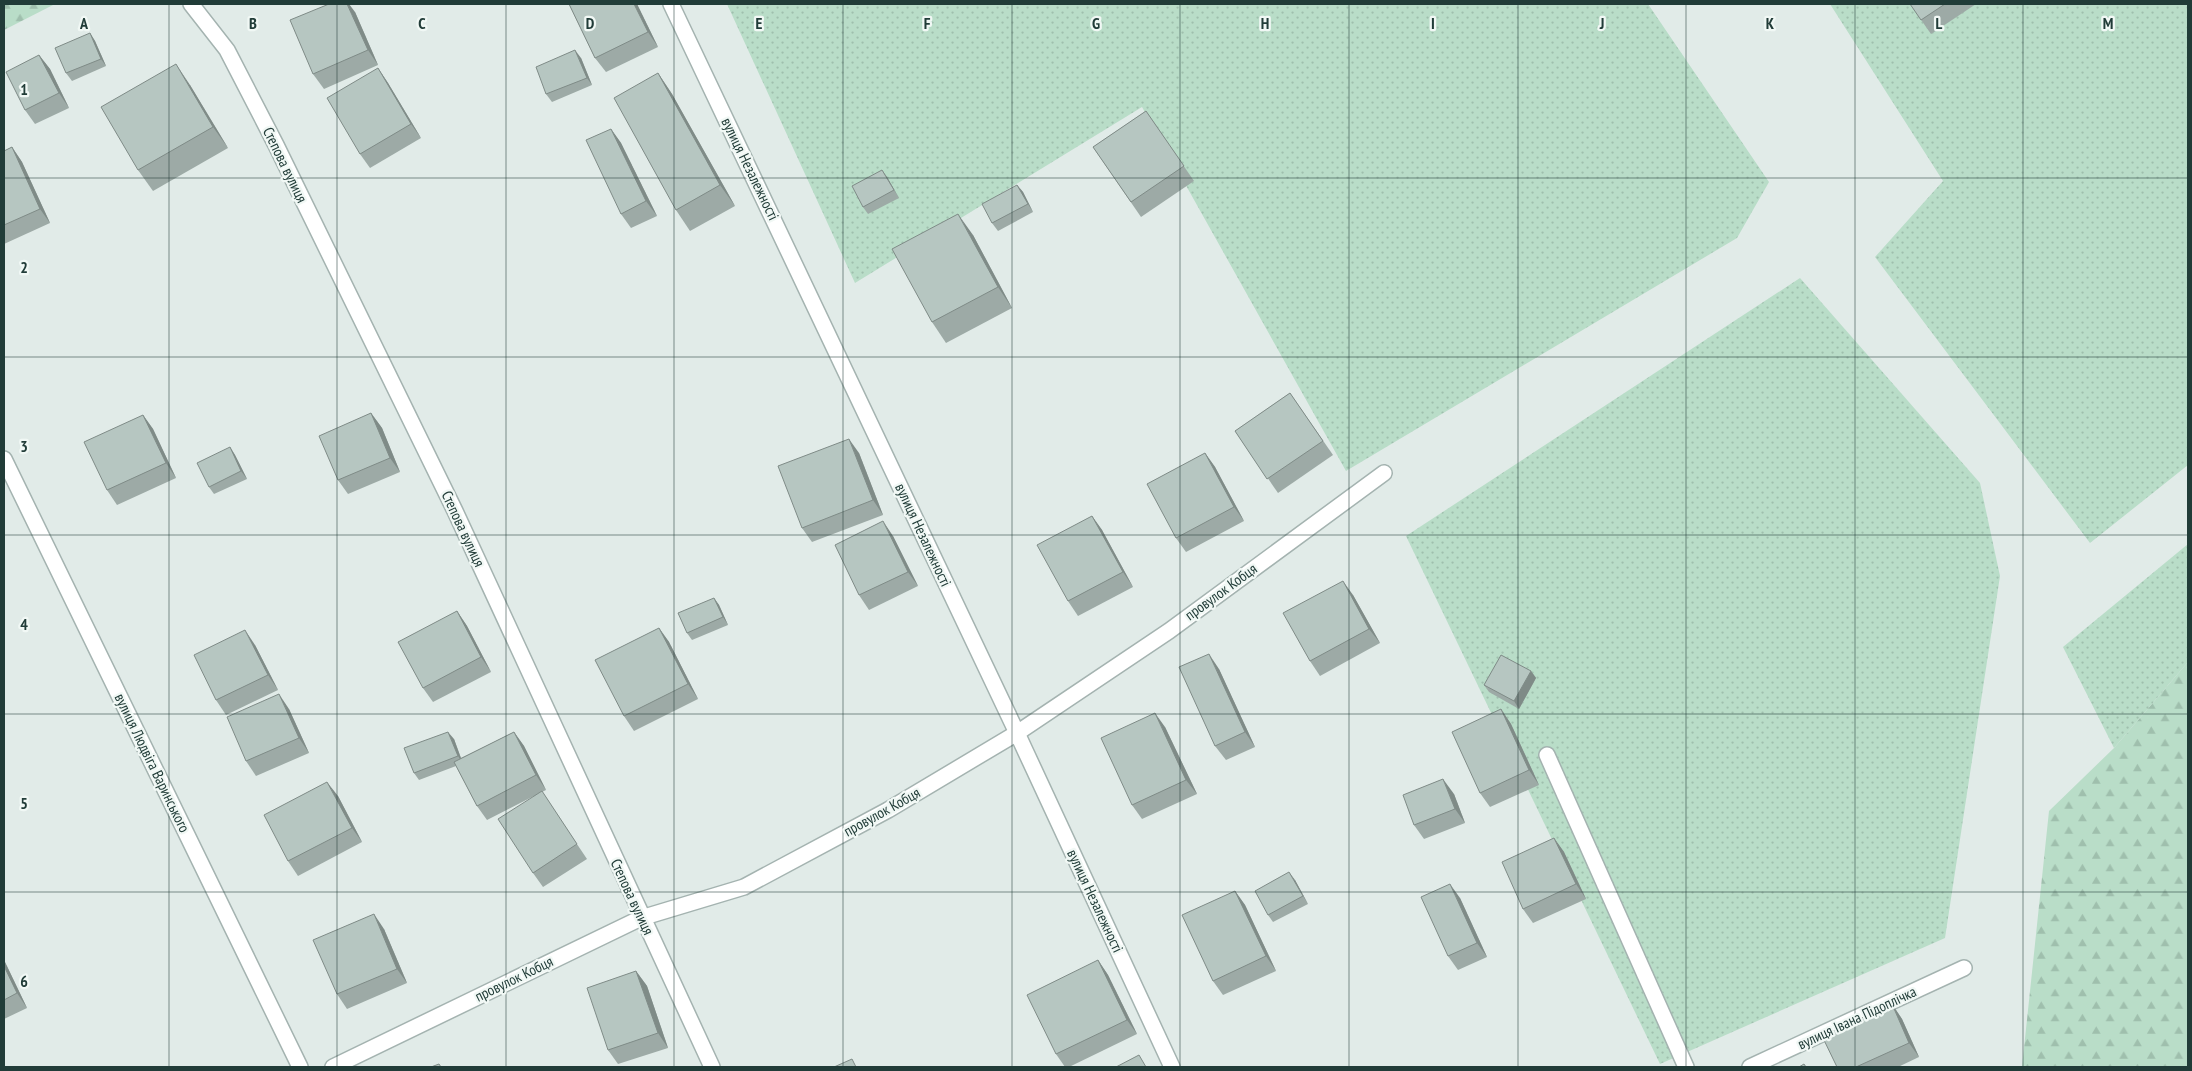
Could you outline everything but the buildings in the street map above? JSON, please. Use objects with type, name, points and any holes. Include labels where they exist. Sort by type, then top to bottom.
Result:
[{"type":"street","name":"Степова вулиця","points":[[191,4],[227,50],[276,145],[455,511],[641,918],[712,1067]]},
{"type":"street","name":"вулиця Незалежності","points":[[671,4],[1017,733],[1172,1067]]},
{"type":"street","name":"вулиця Людвіга Варинського","points":[[4,459],[300,1067]]},
{"type":"street","name":"провулок Кобця","points":[[333,1067],[641,918],[744,887],[888,810],[1017,733],[1170,630],[1384,473]]},
{"type":"street","points":[[1547,755],[1686,1067]]},
{"type":"street","name":"вулиця Івана Підоплічка","points":[[1750,1067],[1964,968]]},
{"type":"green space","points":[[4,4],[55,4],[4,30]]},
{"type":"green space","points":[[727,4],[1648,4],[1769,182],[1737,238],[1346,471],[1142,107],[855,283]]},
{"type":"green space","points":[[1830,4],[2188,4],[2188,465],[2090,543],[1875,257],[1943,181]]},
{"type":"green space","points":[[1800,278],[1980,483],[2000,576],[1945,938],[1660,1064],[1406,536]]},
{"type":"green space","points":[[2188,544],[2188,662],[2114,748],[2063,647]]},
{"type":"green space","points":[[2188,662],[2188,1067],[2022,1067],[2049,811],[2114,748]]}]
